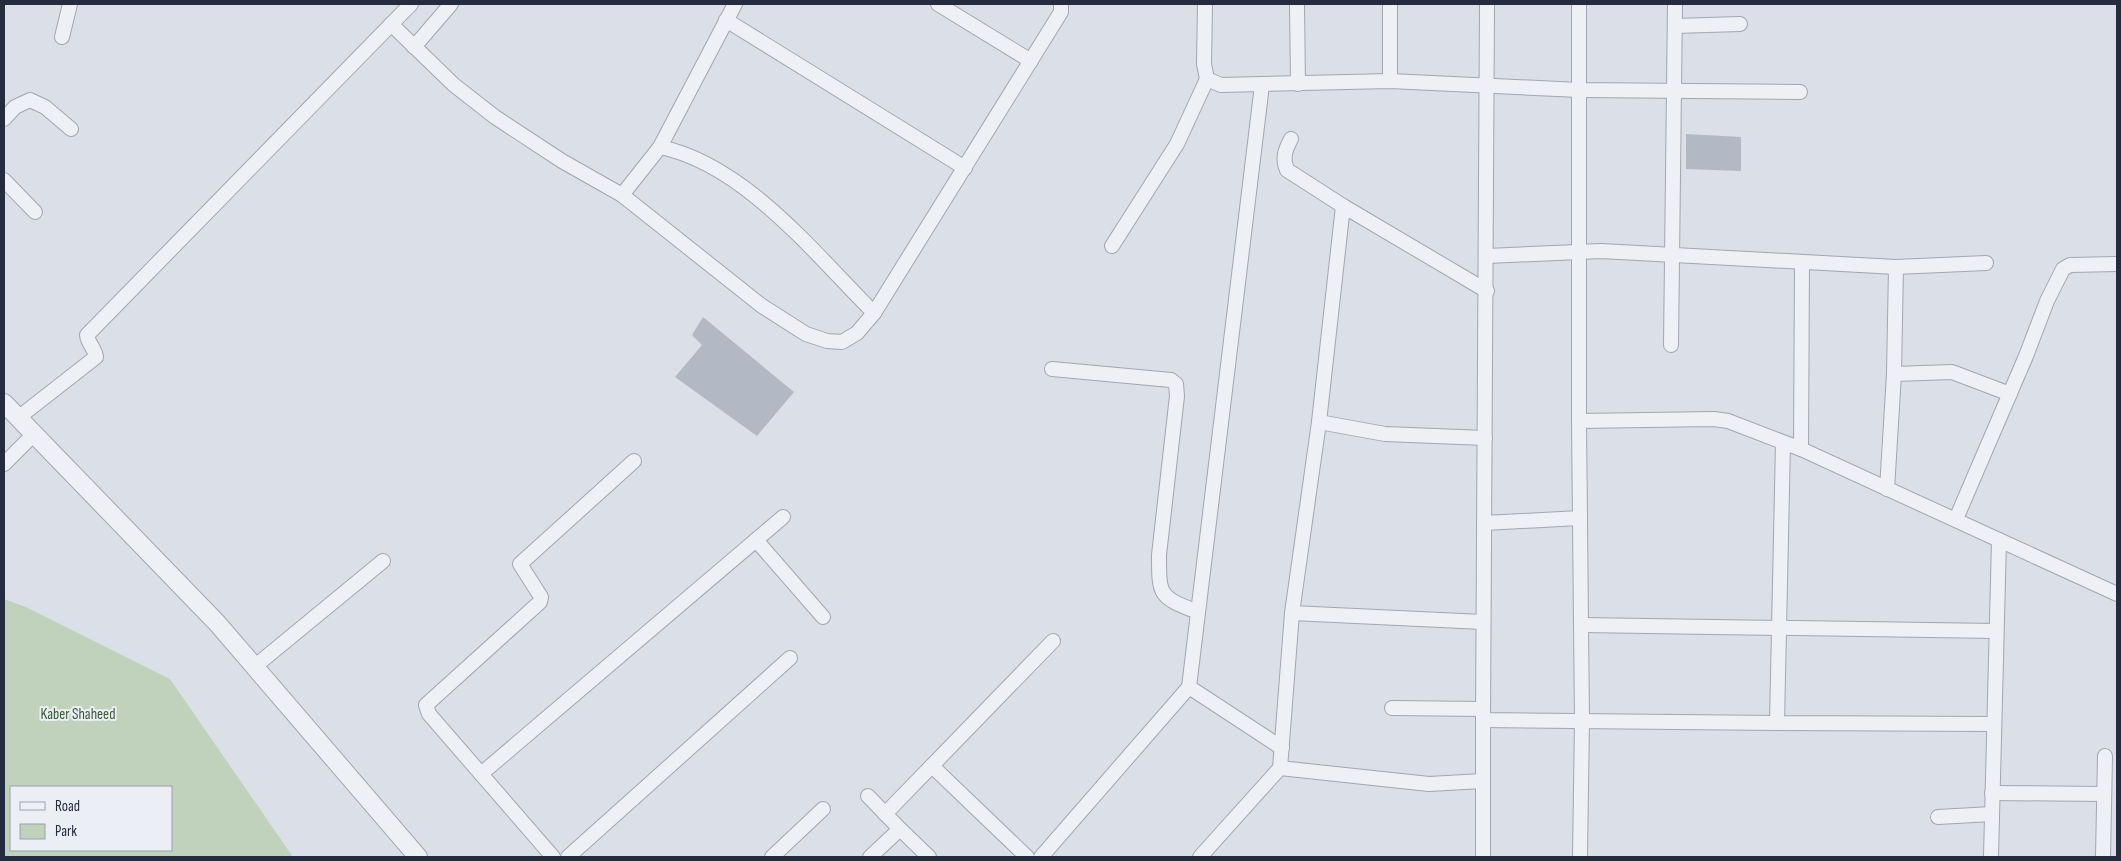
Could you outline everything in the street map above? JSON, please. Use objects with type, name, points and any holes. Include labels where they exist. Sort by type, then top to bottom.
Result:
[{"type":"street","points":[[62,37],[70,4]]},
{"type":"street","points":[[18,418],[96,357],[96,351],[87,336],[91,331],[411,4]]},
{"type":"street","points":[[414,46],[451,4]]},
{"type":"street","points":[[622,195],[660,147],[735,4]]},
{"type":"street","points":[[938,4],[1031,61]]},
{"type":"street","points":[[390,24],[454,85],[494,117],[562,161],[622,195],[762,306],[806,334],[827,341],[842,342],[857,333],[874,313],[1061,12],[1062,4]]},
{"type":"street","points":[[1112,246],[1177,144],[1207,79],[1204,64],[1205,4]]},
{"type":"street","points":[[1297,4],[1298,84]]},
{"type":"street","points":[[1390,4],[1390,81]]},
{"type":"street","points":[[1483,857],[1487,4]]},
{"type":"street","points":[[1579,4],[1579,421],[1582,721],[1580,857]]},
{"type":"street","points":[[1671,345],[1676,90],[1675,4]]},
{"type":"street","points":[[726,20],[965,168]]},
{"type":"street","points":[[1676,26],[1740,24]]},
{"type":"street","points":[[1207,79],[1221,85],[1390,81],[1579,90],[1800,92]]},
{"type":"street","points":[[1040,857],[1189,687],[1262,85]]},
{"type":"street","points":[[4,119],[15,107],[30,100],[45,107],[71,130]]},
{"type":"street","points":[[1291,139],[1286,150],[1284,163],[1287,170],[1343,206],[1487,291]]},
{"type":"street","points":[[660,147],[692,156],[726,174],[758,199],[874,313]]},
{"type":"street","points":[[4,180],[35,212]]},
{"type":"street","points":[[1200,857],[1280,768],[1292,613],[1319,422],[1343,206]]},
{"type":"street","points":[[1487,256],[1580,252],[1896,267],[1986,263]]},
{"type":"street","points":[[1800,449],[1802,262]]},
{"type":"street","points":[[1956,520],[2010,394],[2047,301],[2063,269],[2070,265],[2117,264]]},
{"type":"street","points":[[1887,490],[1894,374],[1896,267]]},
{"type":"street","points":[[1052,369],[1171,380],[1176,384],[1177,396],[1158,554],[1159,580],[1161,591],[1171,602],[1198,612]]},
{"type":"street","points":[[1894,374],[1952,372],[2010,394]]},
{"type":"street","points":[[4,403],[217,623],[418,857]]},
{"type":"street","points":[[1579,421],[1714,419],[1728,421],[1800,449],[2117,594]]},
{"type":"street","points":[[1319,422],[1385,434],[1485,438]]},
{"type":"street","points":[[4,464],[34,434]]},
{"type":"street","points":[[1777,723],[1783,442]]},
{"type":"street","points":[[553,857],[429,714],[426,705],[540,602],[541,597],[520,564],[634,461]]},
{"type":"street","points":[[481,774],[783,517]]},
{"type":"street","points":[[1484,523],[1580,518]]},
{"type":"street","points":[[756,540],[823,617]]},
{"type":"street","points":[[1991,857],[1999,540]]},
{"type":"street","points":[[254,666],[383,561]]},
{"type":"street","points":[[1292,613],[1483,622]]},
{"type":"street","points":[[1581,625],[1996,632]]},
{"type":"street","points":[[885,814],[1053,641]]},
{"type":"street","points":[[568,857],[790,658]]},
{"type":"street","points":[[1189,687],[1282,748]]},
{"type":"street","points":[[1392,708],[1582,721],[1994,724]]},
{"type":"street","points":[[2103,857],[2105,756]]},
{"type":"street","points":[[932,766],[1027,857]]},
{"type":"street","points":[[1280,768],[1428,784],[1482,781]]},
{"type":"street","points":[[1992,793],[2104,794]]},
{"type":"street","points":[[868,796],[929,857]]},
{"type":"street","points":[[772,857],[823,809]]},
{"type":"street","points":[[1938,816],[1992,814]]},
{"type":"street","points":[[870,857],[900,829]]},
{"type":"green space","name":"Kaber Shaheed","points":[[4,599],[26,607],[170,679],[293,857],[4,857]]},
{"type":"building","points":[[1686,134],[1741,137],[1741,171],[1686,169]]},
{"type":"building","points":[[703,317],[794,392],[757,436],[675,377],[702,345],[692,335]]}]
